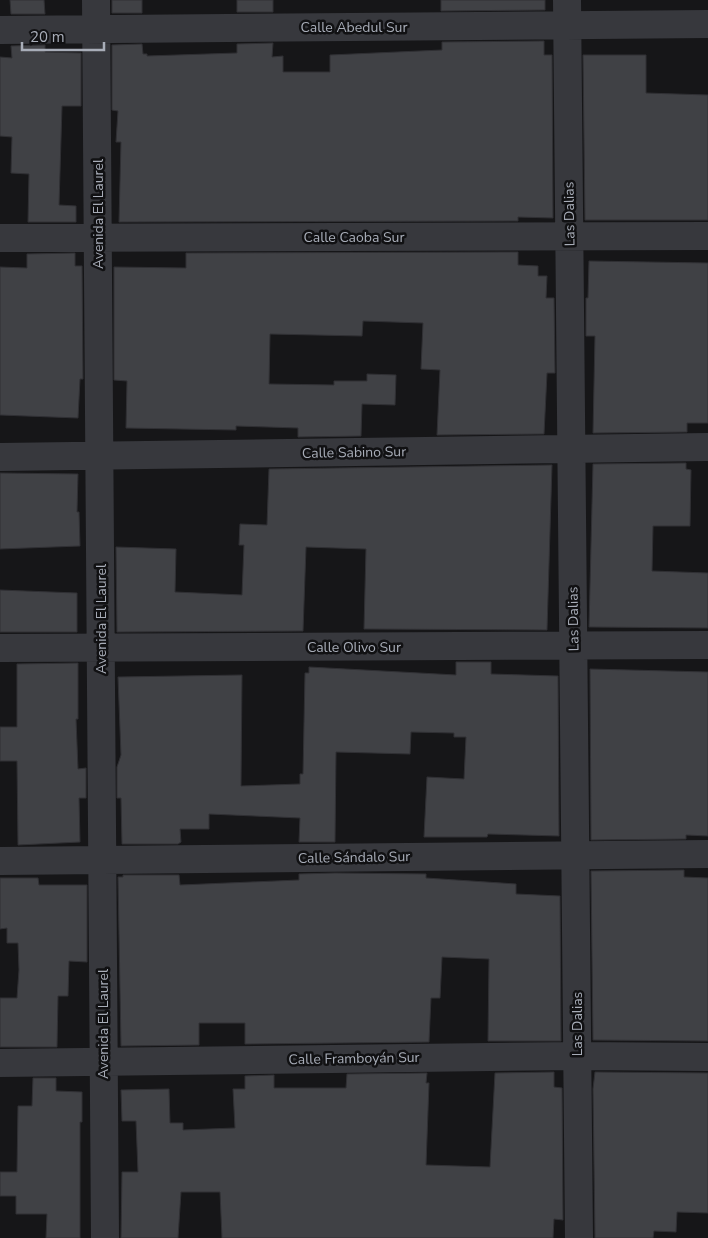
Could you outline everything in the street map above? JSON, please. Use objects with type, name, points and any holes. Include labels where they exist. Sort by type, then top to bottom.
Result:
[{"type":"street","name":"Avenida El Laurel","points":[[96,0],[105,1238]]},
{"type":"street","name":"Calle Abedul Sur","points":[[0,30],[96,30],[567,13],[708,24]]},
{"type":"street","name":"Las Dalias","points":[[567,13],[579,1238]]},
{"type":"street","name":"Calle Caoba Sur","points":[[0,238],[708,236]]},
{"type":"street","name":"Calle Sabino Sur","points":[[0,457],[708,447]]},
{"type":"street","name":"Calle Olivo Sur","points":[[0,648],[708,645]]},
{"type":"street","name":"Calle Sándalo Sur","points":[[0,861],[708,854]]},
{"type":"street","name":"Calle Framboyán Sur","points":[[0,1063],[577,1056],[708,1057]]},
{"type":"building","points":[[10,0],[44,0],[45,14],[11,14]]},
{"type":"building","points":[[112,0],[142,0],[142,13],[112,13]]},
{"type":"building","points":[[237,0],[273,0],[273,12],[237,12]]},
{"type":"building","points":[[441,0],[545,0],[545,10],[441,11]]},
{"type":"building","points":[[544,41],[544,55],[552,55],[553,218],[518,217],[518,221],[119,222],[121,142],[116,142],[118,111],[112,110],[112,45],[142,44],[143,54],[147,54],[147,56],[237,53],[237,44],[273,43],[272,57],[283,56],[283,72],[330,72],[330,55],[442,50],[442,42]]},
{"type":"building","points":[[45,45],[45,52],[81,53],[81,106],[62,106],[59,205],[76,206],[76,222],[28,222],[29,174],[11,173],[12,137],[0,136],[0,57],[12,58],[11,46]]},
{"type":"building","points":[[583,55],[646,55],[646,93],[708,95],[708,220],[585,220]]},
{"type":"building","points":[[518,252],[518,265],[538,266],[538,276],[547,276],[546,298],[554,298],[555,373],[547,373],[544,434],[437,435],[440,370],[421,369],[423,323],[363,321],[362,336],[270,334],[269,384],[334,385],[334,381],[367,381],[367,374],[396,375],[395,405],[362,404],[361,436],[298,437],[298,428],[236,426],[236,430],[126,428],[127,381],[114,380],[114,267],[186,268],[186,253]]},
{"type":"building","points":[[75,253],[75,266],[82,266],[83,379],[80,379],[78,418],[0,415],[0,267],[27,268],[27,254]]},
{"type":"building","points":[[589,261],[708,263],[708,423],[687,423],[687,432],[593,433],[595,336],[586,336],[586,298],[588,298]]},
{"type":"building","points":[[686,463],[686,469],[691,470],[690,526],[653,526],[652,571],[708,573],[708,628],[589,627],[593,464]]},
{"type":"building","points":[[552,465],[547,630],[364,629],[366,549],[306,547],[303,631],[117,632],[116,547],[176,549],[175,592],[242,595],[244,545],[239,545],[240,524],[267,525],[269,469]]},
{"type":"building","points":[[0,473],[78,474],[77,512],[79,512],[80,546],[0,549]]},
{"type":"building","points":[[0,590],[77,593],[77,632],[0,632]]},
{"type":"building","points":[[456,662],[491,662],[491,674],[558,676],[559,836],[488,834],[487,837],[424,837],[427,777],[464,779],[466,737],[454,737],[454,733],[411,732],[410,754],[336,752],[335,842],[299,842],[300,818],[209,814],[209,829],[180,829],[181,842],[178,844],[122,844],[121,798],[117,798],[117,767],[121,755],[118,677],[242,675],[241,786],[300,784],[300,774],[303,774],[305,673],[309,673],[309,667],[456,675]]},
{"type":"building","points":[[78,663],[78,719],[76,719],[78,769],[86,768],[86,798],[79,798],[80,842],[18,845],[17,761],[0,761],[0,727],[17,727],[17,664]]},
{"type":"building","points":[[590,669],[708,672],[708,836],[686,835],[686,839],[591,840]]},
{"type":"building","points":[[684,870],[684,877],[708,878],[708,1041],[593,1040],[591,871]]},
{"type":"building","points":[[299,874],[426,874],[426,878],[516,884],[516,894],[560,896],[561,1041],[488,1041],[489,959],[442,957],[440,998],[431,998],[429,1042],[245,1044],[245,1023],[199,1023],[199,1045],[121,1046],[118,877],[123,877],[123,875],[179,875],[180,885],[299,880]]},
{"type":"building","points":[[0,878],[38,878],[39,885],[87,885],[87,962],[69,961],[68,996],[58,996],[57,1047],[0,1047],[0,998],[17,998],[19,970],[18,943],[7,943],[7,928],[0,929]]},
{"type":"building","points":[[554,1072],[554,1087],[562,1088],[563,1220],[554,1219],[553,1238],[222,1238],[220,1192],[181,1192],[178,1238],[121,1238],[122,1172],[138,1172],[136,1121],[122,1121],[121,1090],[169,1089],[170,1123],[183,1123],[183,1130],[235,1128],[233,1089],[245,1089],[245,1076],[274,1075],[274,1088],[346,1088],[347,1074],[427,1073],[426,1083],[429,1083],[426,1165],[490,1167],[495,1073]]},
{"type":"building","points":[[595,1072],[708,1073],[708,1213],[677,1212],[676,1232],[654,1231],[653,1238],[595,1238],[593,1089]]},
{"type":"building","points":[[33,1078],[56,1078],[56,1091],[82,1092],[82,1122],[80,1122],[80,1238],[46,1238],[47,1214],[16,1214],[16,1196],[0,1196],[0,1172],[17,1172],[18,1106],[32,1106]]}]
